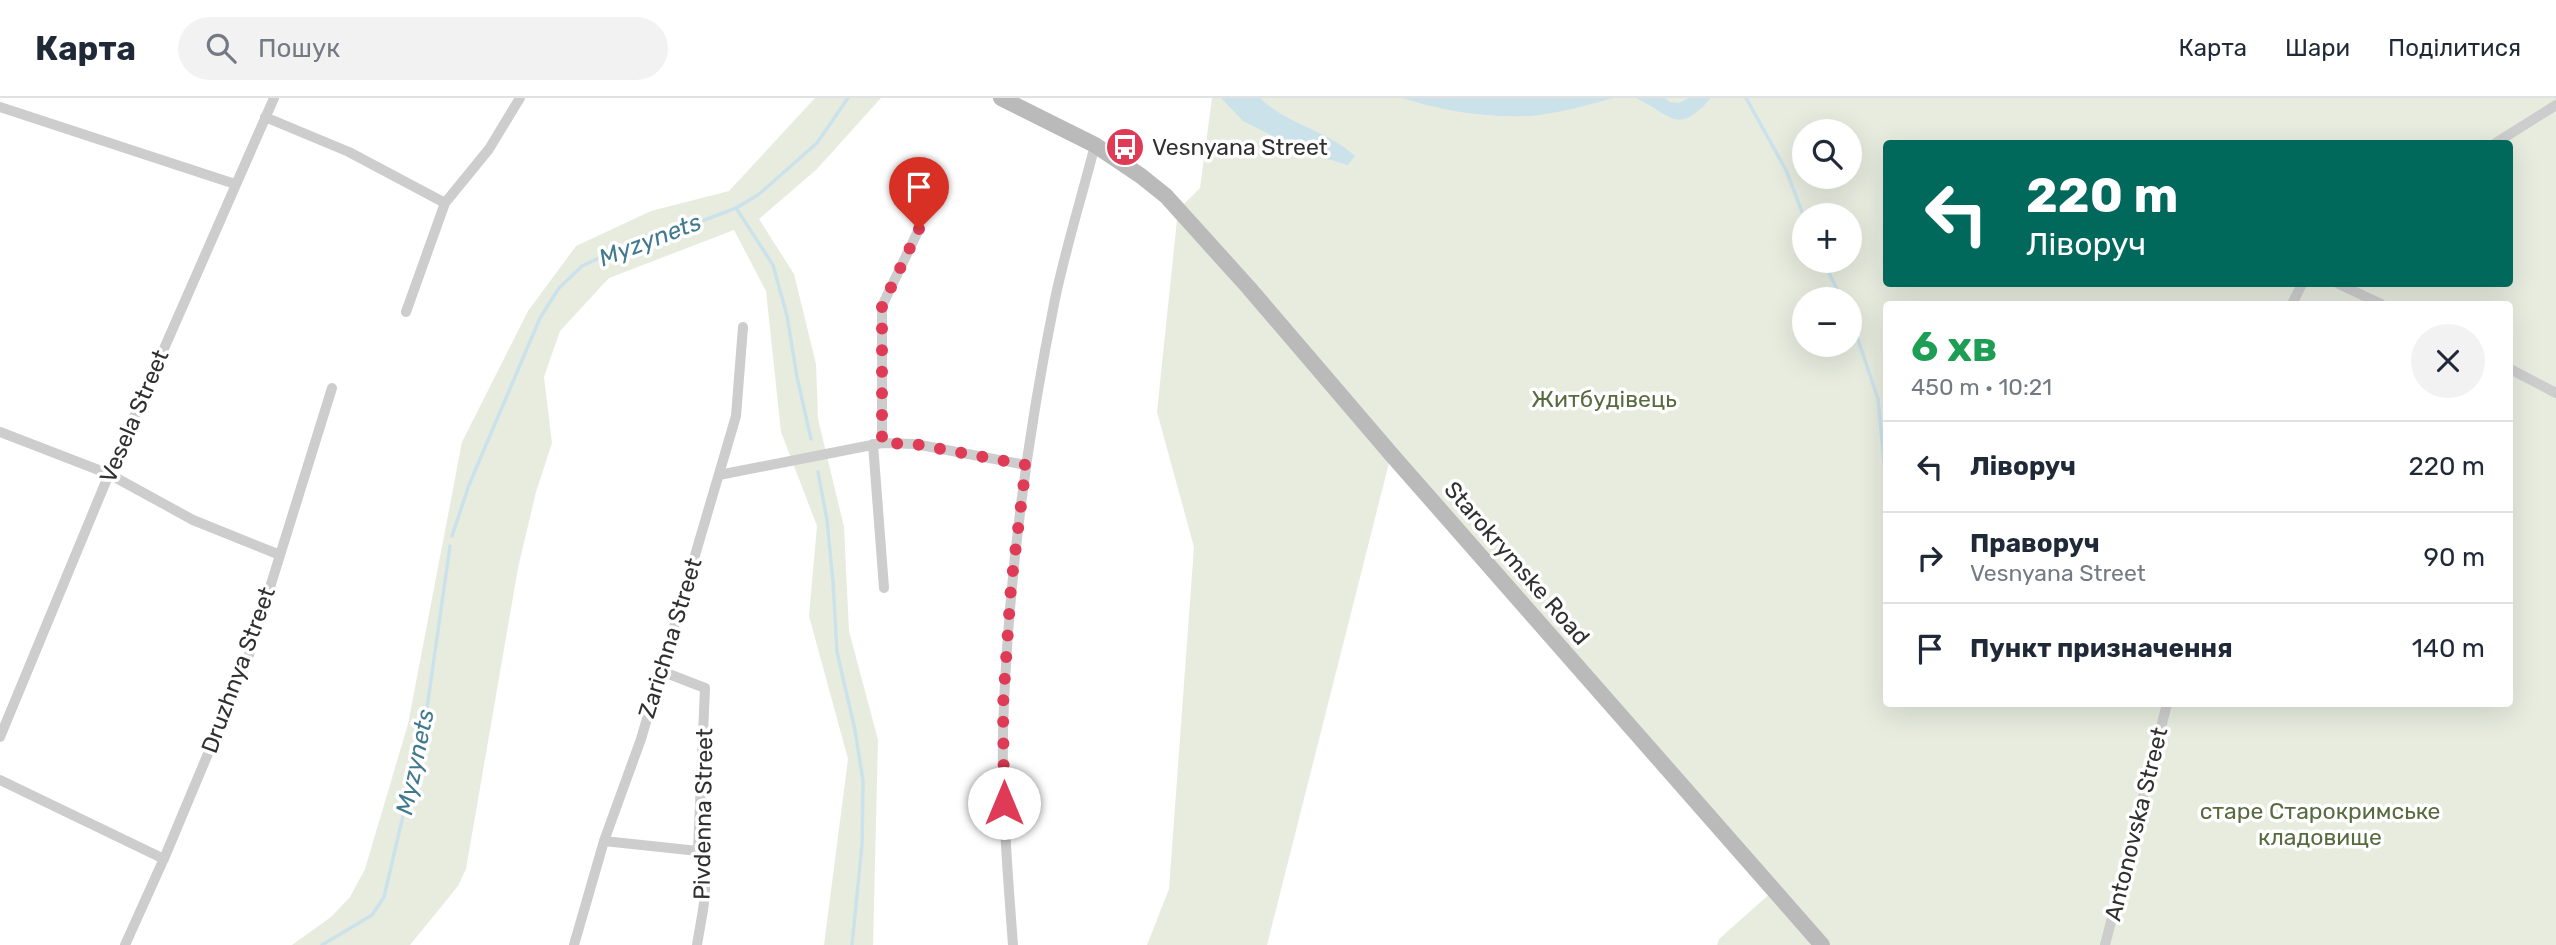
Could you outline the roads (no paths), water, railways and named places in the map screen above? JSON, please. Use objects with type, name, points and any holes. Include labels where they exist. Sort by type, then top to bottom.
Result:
[{"type":"street","name":"Vesela Street","points":[[0,737],[109,474],[274,98]]},
{"type":"street","points":[[407,312],[445,203],[489,149],[520,98]]},
{"type":"street","name":"Starokrymske Road","points":[[1001,98],[1095,145],[1141,176],[1178,210],[1822,945]]},
{"type":"street","points":[[2500,140],[2556,105]]},
{"type":"street","points":[[0,107],[235,184]]},
{"type":"street","points":[[265,117],[349,152],[445,203]]},
{"type":"street","points":[[1013,945],[1004,827],[1003,705],[1011,586],[1026,465],[1056,297],[1095,145]]},
{"type":"street","points":[[884,588],[878,443],[882,306],[919,229]]},
{"type":"street","points":[[2345,287],[2375,301]]},
{"type":"street","name":"Zarichna Street","points":[[574,945],[604,841],[641,738],[736,416],[743,327]]},
{"type":"street","points":[[2513,371],[2556,393]]},
{"type":"street","name":"Druzhnya Street","points":[[125,945],[248,658],[332,388]]},
{"type":"street","points":[[0,432],[109,474],[193,520],[280,555]]},
{"type":"street","points":[[719,475],[878,443],[915,444],[1026,465]]},
{"type":"street","name":"Pivdenna Street","points":[[661,671],[705,688],[698,851],[705,867],[706,883],[697,945]]},
{"type":"street","name":"Antonovska Street","points":[[2105,945],[2166,707]]},
{"type":"street","points":[[0,780],[164,859]]},
{"type":"street","points":[[604,841],[698,851]]},
{"type":"water","points":[[1221,98],[1260,98],[1283,115],[1333,140],[1355,156],[1348,165],[1307,153],[1243,121]]},
{"type":"water","points":[[1402,98],[1614,98],[1551,113],[1496,116],[1464,113]]},
{"type":"water","points":[[1636,98],[1665,98],[1679,103],[1689,98],[1711,98],[1690,117],[1675,119]]},
{"type":"waterway","name":"Myzynets","points":[[452,536],[469,485],[540,318],[559,288],[582,266],[646,236],[702,221],[736,208],[758,195],[817,143],[848,98]]},
{"type":"waterway","points":[[1746,98],[1786,170],[1799,203]]},
{"type":"waterway","points":[[736,208],[773,265],[787,316],[811,439]]},
{"type":"waterway","points":[[1829,273],[1836,287]]},
{"type":"waterway","points":[[1862,352],[1878,399],[1883,451]]},
{"type":"waterway","points":[[818,472],[827,520],[837,652],[855,730],[863,781],[862,845],[852,945]]},
{"type":"waterway","name":"Myzynets","points":[[322,945],[372,915],[384,897],[425,722],[450,546]]},
{"type":"place","name":"Vesnyana Street","points":[[1125,147]]},
{"type":"park label","name":"Житбудівець","points":[[1604,399]]},
{"type":"park label","name":"старе Старокримське кладовище","points":[[2320,824]]}]
